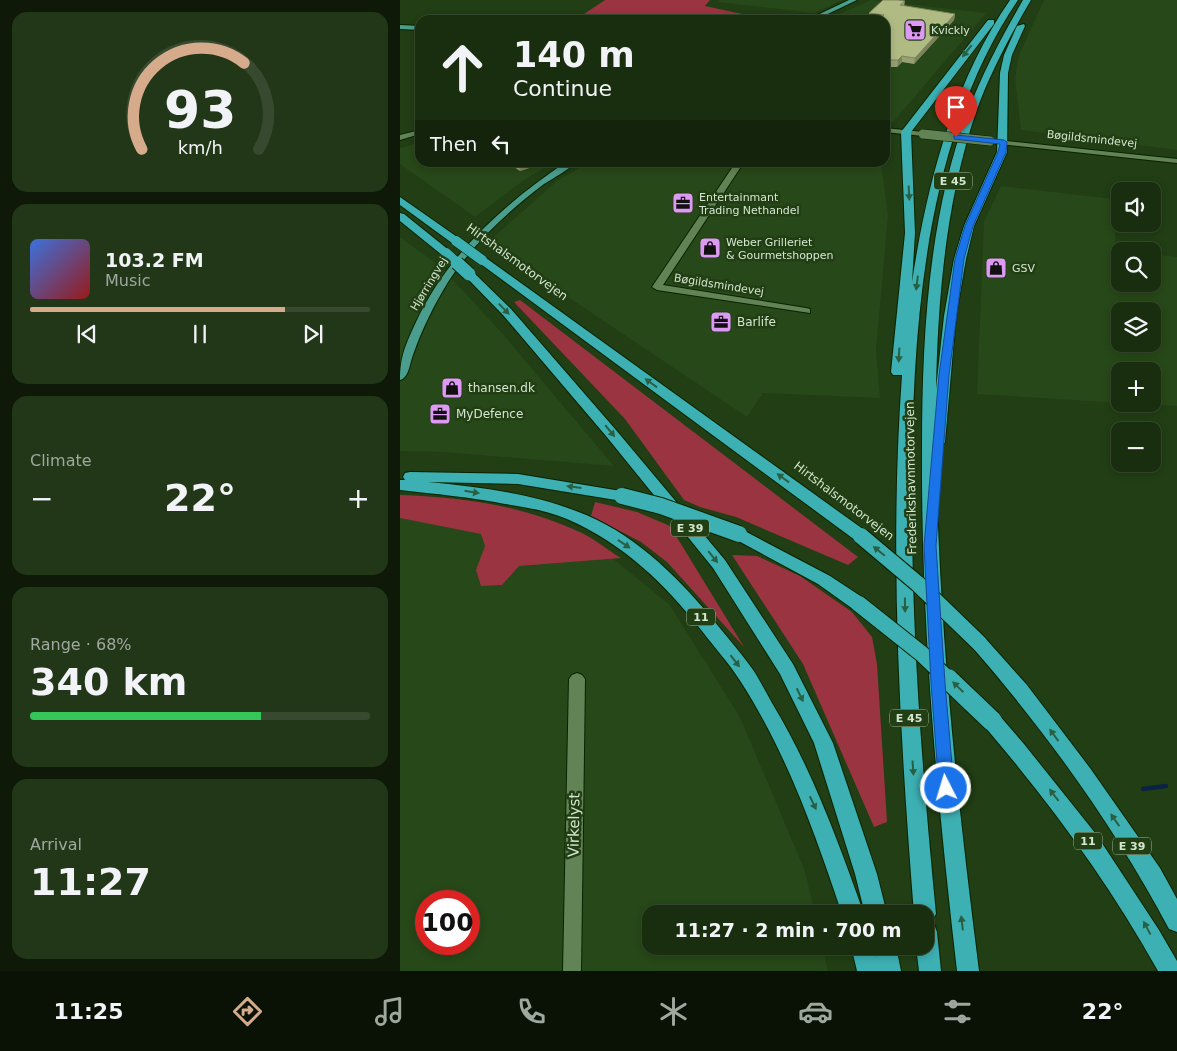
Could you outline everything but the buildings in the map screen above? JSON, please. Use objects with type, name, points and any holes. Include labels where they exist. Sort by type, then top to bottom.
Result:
[{"type":"highway","points":[[904,522],[896,408],[910,233],[906,132],[975,41],[1009,0]]},
{"type":"highway","name":"Frederikshavnmotorvejen","points":[[924,905],[907,679],[904,522],[906,408],[912,329],[924,235],[939,169],[965,94],[987,43],[1014,0]]},
{"type":"highway","name":"Frederikshavnmotorvejen","points":[[968,971],[948,806],[938,683],[930,546],[929,375],[940,246],[954,174],[966,130],[980,90],[1007,31],[1027,0]]},
{"type":"highway","points":[[930,546],[944,375],[960,259],[969,226],[1002,152],[1004,142],[1002,112],[1004,73],[1008,55],[1035,0]]},
{"type":"highway","name":"Hirtshalsmotorvejen","points":[[400,200],[861,536],[918,584],[979,643],[1021,690],[1083,774],[1152,875],[1177,921]]},
{"type":"highway","name":"E 39","points":[[400,216],[446,253],[507,312],[612,432],[719,564],[787,669],[823,743],[866,874],[874,905]]},
{"type":"highway","name":"11","points":[[403,481],[518,479],[622,496],[661,506],[739,534],[824,580],[859,604],[922,654],[992,722],[1055,795],[1100,857],[1144,921],[1170,971]]},
{"type":"highway","name":"11","points":[[403,481],[538,504],[580,520],[607,533],[646,560],[682,594],[745,674],[781,735],[824,828],[850,905]]},
{"type":"highway","points":[[864,955],[868,971]]},
{"type":"highway","points":[[887,955],[890,971]]},
{"type":"highway","points":[[928,955],[930,971]]},
{"type":"main road","points":[[821,15],[854,0]]},
{"type":"main road","points":[[400,27],[415,28]]},
{"type":"main road","name":"Hjørringvej","points":[[400,377],[420,323],[451,269],[462,255],[498,219],[565,167]]},
{"type":"street","name":"Bøgildsmindevej","points":[[890,130],[1177,161]]},
{"type":"street","points":[[400,138],[415,134]]},
{"type":"street","name":"Bøgildsmindevej","points":[[737,167],[657,287],[806,311]]},
{"type":"street","name":"Virkelyst","points":[[572,971],[577,679]]},
{"type":"shaded area","points":[[605,0],[710,0],[705,6],[747,15],[582,15]]},
{"type":"shaded area","points":[[720,0],[842,0],[814,13],[718,2]]},
{"type":"shaded area","points":[[871,0],[986,13],[893,122],[890,122],[890,15],[837,15]]},
{"type":"shaded area","points":[[1044,0],[1177,0],[1177,150],[1021,130],[1015,78],[1019,55]]},
{"type":"shaded area","points":[[415,144],[415,167],[546,167],[524,180],[475,217],[400,164],[400,148]]},
{"type":"shaded area","points":[[581,167],[882,167],[888,216],[876,350],[880,398],[763,393],[747,417],[487,243],[557,181]]},
{"type":"shaded area","points":[[1001,186],[1111,199],[1111,232],[1115,232],[1116,242],[1111,242],[1111,292],[1161,292],[1161,255],[1177,257],[1177,406],[1161,405],[1161,362],[1111,362],[1111,402],[977,394],[984,221]]},
{"type":"shaded area","points":[[400,237],[440,266],[502,333],[614,466],[443,452],[400,451]]},
{"type":"shaded area","points":[[520,300],[858,557],[848,565],[736,517],[700,507],[684,500],[625,419],[514,302]]},
{"type":"shaded area","points":[[400,495],[470,501],[538,516],[582,533],[621,558],[519,566],[502,585],[481,586],[476,570],[485,546],[481,534],[400,518]]},
{"type":"shaded area","points":[[595,502],[637,512],[670,526],[744,647],[667,562],[641,542],[591,516]]},
{"type":"shaded area","points":[[400,504],[607,554],[669,604],[740,717],[805,871],[813,905],[642,905],[642,955],[824,955],[828,971],[400,971]]},
{"type":"shaded area","points":[[732,555],[757,556],[800,576],[852,612],[872,637],[877,664],[887,822],[874,827],[803,664]]},
{"type":"waterway","points":[[1143,789],[1166,786]]},
{"type":"place","name":"Kvickly","points":[[915,30]]},
{"type":"place","name":"Entertainmant Trading Nethandel","points":[[683,203]]},
{"type":"place","name":"Weber Grilleriet & Gourmetshoppen","points":[[710,248]]},
{"type":"place","name":"GSV","points":[[996,268]]},
{"type":"place","name":"Barlife","points":[[721,322]]},
{"type":"place","name":"thansen.dk","points":[[452,388]]},
{"type":"place","name":"MyDefence","points":[[440,414]]},
{"type":"route","points":[[946,788],[930,546],[936,460],[950,316],[960,259],[969,226],[1002,152],[1004,142],[956,137]]}]
